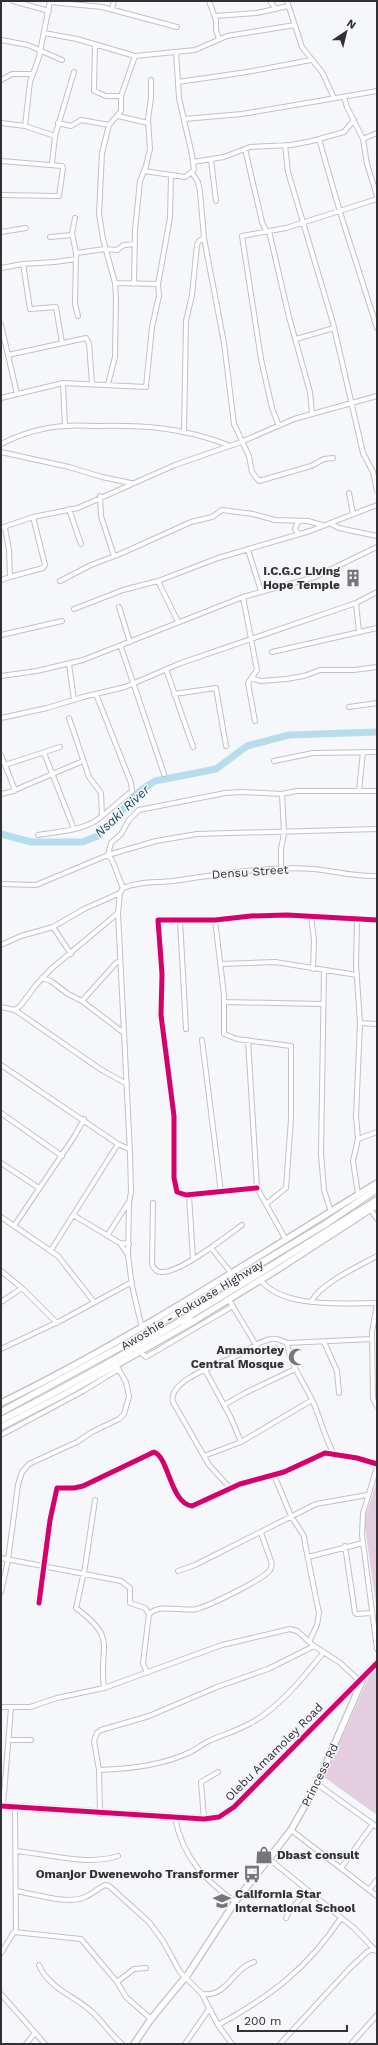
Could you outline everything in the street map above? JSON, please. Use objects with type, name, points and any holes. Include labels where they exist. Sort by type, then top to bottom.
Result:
[{"type":"main road","name":"Awoshie - Pokuase Highway","points":[[1,1412],[128,1344],[324,1225],[377,1189]]},
{"type":"main road","name":"Awoshie - Pokuase Highway","points":[[1,1420],[80,1379],[180,1322],[377,1200]]},
{"type":"main road","points":[[180,1322],[194,1321]]},
{"type":"main road","points":[[76,1372],[80,1379]]},
{"type":"street","points":[[13,1],[25,3],[49,12]]},
{"type":"street","points":[[112,10],[114,1]]},
{"type":"street","points":[[209,1],[215,16],[216,30],[219,40]]},
{"type":"street","points":[[270,1],[276,8]]},
{"type":"street","points":[[25,126],[32,74],[41,49],[50,2],[90,5],[160,24],[177,27]]},
{"type":"street","points":[[215,16],[257,13],[288,3],[302,47],[322,72],[334,98]]},
{"type":"street","points":[[44,33],[95,44],[135,56],[195,50],[239,33],[295,25]]},
{"type":"street","points":[[1,40],[41,49],[62,60]]},
{"type":"street","points":[[95,44],[94,91],[106,96],[121,96]]},
{"type":"street","points":[[176,52],[179,98],[194,162],[192,173],[198,182],[200,192],[204,238],[224,343],[234,424],[241,442],[249,456],[252,472],[258,481],[311,466],[324,459],[333,458]]},
{"type":"street","points":[[108,384],[115,357],[116,304],[115,283],[105,249],[99,214],[102,153],[109,125],[121,111],[121,96],[135,56]]},
{"type":"street","points":[[178,82],[247,72],[311,60]]},
{"type":"street","points":[[52,164],[58,123],[74,72]]},
{"type":"street","points":[[1,80],[12,74],[32,74]]},
{"type":"street","points":[[134,284],[135,244],[140,181],[150,149],[148,123],[152,92],[151,80]]},
{"type":"street","points":[[184,119],[242,114],[377,91]]},
{"type":"street","points":[[344,97],[347,107],[363,139],[367,164],[377,196]]},
{"type":"street","points":[[118,116],[148,123]]},
{"type":"street","points":[[58,123],[71,126],[81,120],[109,125]]},
{"type":"street","points":[[194,162],[211,160],[245,149],[285,145],[319,139],[344,132],[354,120]]},
{"type":"street","points":[[1,123],[25,126],[55,136]]},
{"type":"street","points":[[363,139],[377,133]]},
{"type":"street","points":[[319,139],[340,212],[377,327]]},
{"type":"street","points":[[285,145],[288,172],[334,328],[363,453],[373,472],[377,491]]},
{"type":"street","points":[[245,149],[262,222],[268,231],[310,392],[312,413]]},
{"type":"street","points":[[211,160],[216,201]]},
{"type":"street","points":[[1,161],[52,164],[62,166],[63,168],[59,196],[1,195]]},
{"type":"street","points":[[144,171],[186,177],[192,173]]},
{"type":"street","points":[[1,398],[63,383],[146,387],[152,327],[159,296],[158,284],[170,218],[171,176]]},
{"type":"street","points":[[279,426],[272,408],[261,359],[242,236],[268,231],[340,212],[359,204],[377,199]]},
{"type":"street","points":[[76,218],[72,235],[76,253],[75,304],[78,316]]},
{"type":"street","points":[[1,232],[26,228]]},
{"type":"street","points":[[50,237],[72,235]]},
{"type":"street","points":[[184,432],[186,321],[192,295],[197,245],[199,241],[204,238]]},
{"type":"street","points":[[76,253],[105,249],[117,250],[124,246],[135,244]]},
{"type":"street","points":[[1,268],[22,264],[76,259]]},
{"type":"street","points":[[22,264],[30,309],[56,307],[62,343]]},
{"type":"street","points":[[115,283],[158,284]]},
{"type":"street","points":[[1,324],[17,394]]},
{"type":"street","points":[[296,339],[334,328]]},
{"type":"street","points":[[8,356],[78,339],[89,340],[92,384]]},
{"type":"street","points":[[63,383],[65,426]]},
{"type":"street","points":[[10,577],[9,550],[3,528],[33,517],[78,508],[100,496],[175,465],[213,452],[228,445],[241,442],[312,413],[352,404],[377,396]]},
{"type":"street","points":[[1,444],[30,432],[65,426],[123,425],[200,434],[228,445]]},
{"type":"street","points":[[1,452],[70,467],[131,483]]},
{"type":"street","points":[[349,493],[353,514]]},
{"type":"street","points":[[100,496],[102,516],[114,556]]},
{"type":"street","points":[[74,609],[122,590],[158,581],[218,558],[248,550],[298,533],[310,531],[322,525],[331,524],[377,505]]},
{"type":"street","points":[[69,509],[81,544]]},
{"type":"street","points":[[60,581],[90,565],[191,522],[212,517],[222,510],[253,514],[275,520],[298,522],[308,521],[322,525]]},
{"type":"street","points":[[1,580],[43,568],[45,565],[33,517]]},
{"type":"street","points":[[298,522],[295,529],[298,533]]},
{"type":"street","points":[[331,524],[340,528],[377,536]]},
{"type":"street","points":[[1,676],[69,664],[121,647],[178,622],[243,597],[315,577],[377,547]]},
{"type":"street","points":[[248,550],[261,591]]},
{"type":"street","points":[[158,581],[178,622]]},
{"type":"street","points":[[1,718],[48,708],[133,684],[166,669],[356,604],[377,592]]},
{"type":"street","points":[[243,597],[257,670],[248,683],[248,690],[252,698],[255,721]]},
{"type":"street","points":[[356,604],[359,632]]},
{"type":"street","points":[[118,607],[130,642]]},
{"type":"street","points":[[1,635],[62,621]]},
{"type":"street","points":[[272,652],[377,628]]},
{"type":"street","points":[[121,647],[164,774]]},
{"type":"street","points":[[69,664],[74,700]]},
{"type":"street","points":[[252,678],[260,681],[289,679],[304,676],[320,670],[354,670],[377,667]]},
{"type":"street","points":[[166,669],[192,747]]},
{"type":"street","points":[[174,694],[216,688],[226,746]]},
{"type":"street","points":[[38,835],[88,825],[102,816],[132,791],[96,694]]},
{"type":"street","points":[[349,707],[377,703]]},
{"type":"street","points":[[69,718],[83,761],[94,786],[101,793],[102,816]]},
{"type":"street","points":[[5,765],[44,754],[60,747]]},
{"type":"street","points":[[359,791],[363,752]]},
{"type":"street","points":[[274,762],[313,753],[377,752]]},
{"type":"street","points":[[44,754],[74,829]]},
{"type":"street","points":[[1,755],[14,788]]},
{"type":"street","points":[[14,788],[15,790],[83,761]]},
{"type":"street","points":[[1,794],[14,791],[14,788]]},
{"type":"street","points":[[108,855],[111,843],[121,834],[129,820],[139,810],[225,793],[242,792],[282,794],[296,791],[377,791]]},
{"type":"street","points":[[281,868],[281,849],[284,833],[282,794]]},
{"type":"street","points":[[1,884],[18,883],[36,885],[108,855],[156,841],[197,834],[284,833],[294,831],[377,829]]},
{"type":"street","points":[[108,855],[112,860],[123,888],[120,894],[118,913],[131,1192],[129,1203],[128,1255],[142,1328]]},
{"type":"street","name":"Densu Street","points":[[123,888],[155,881],[173,881],[254,870],[281,868],[322,870],[356,876],[377,876]]},
{"type":"street","points":[[1,945],[21,936],[53,927],[84,909],[120,894]]},
{"type":"street","points":[[15,1010],[22,1006],[42,978],[71,954],[91,934],[118,913]]},
{"type":"street","points":[[257,1188],[189,1195],[179,1194],[174,1184],[174,1116],[160,1000],[162,987],[158,920],[215,920],[262,915],[377,920]]},
{"type":"street","points":[[311,916],[314,940],[313,969]]},
{"type":"street","points":[[180,920],[186,1029]]},
{"type":"street","points":[[215,920],[224,1002],[224,1034],[230,1038],[288,1044],[292,1048],[291,1119],[286,1188],[266,1204]]},
{"type":"street","points":[[357,920],[357,975],[360,1023],[356,1116],[358,1139],[353,1161],[358,1194]]},
{"type":"street","points":[[53,927],[71,954]]},
{"type":"street","points":[[82,1001],[116,963],[120,961]]},
{"type":"street","points":[[220,964],[275,962],[324,971],[357,975]]},
{"type":"street","points":[[324,971],[322,1004],[323,1122],[321,1154],[324,1190],[330,1212]]},
{"type":"street","points":[[42,978],[51,981],[68,994],[82,1001],[124,1033]]},
{"type":"street","points":[[224,1002],[322,1004]]},
{"type":"street","points":[[1,1007],[15,1010],[104,1071],[127,1084]]},
{"type":"street","points":[[360,1023],[377,1024]]},
{"type":"street","points":[[202,1040],[221,1192]]},
{"type":"street","points":[[248,1040],[257,1188],[286,1240]]},
{"type":"street","points":[[1,1065],[84,1119],[118,1144],[129,1149]]},
{"type":"street","points":[[1,1114],[62,1156]]},
{"type":"street","points":[[14,1226],[62,1156],[84,1119]]},
{"type":"street","points":[[358,1139],[377,1132]]},
{"type":"street","points":[[51,1250],[118,1144]]},
{"type":"street","points":[[1,1163],[39,1188]]},
{"type":"street","points":[[1,1404],[37,1386],[142,1328],[232,1274],[377,1183]]},
{"type":"street","points":[[189,1195],[193,1259]]},
{"type":"street","points":[[107,1236],[129,1203]]},
{"type":"street","points":[[153,1203],[152,1265],[157,1271],[164,1272],[212,1249],[242,1225]]},
{"type":"street","points":[[1,1435],[229,1300],[377,1205]]},
{"type":"street","points":[[371,1210],[377,1219]]},
{"type":"street","points":[[73,1215],[120,1243],[129,1244]]},
{"type":"street","points":[[1,1217],[51,1250],[73,1273],[94,1302]]},
{"type":"street","points":[[120,1243],[128,1255]]},
{"type":"street","points":[[212,1249],[232,1274]]},
{"type":"street","points":[[311,1302],[314,1295],[377,1256]]},
{"type":"street","points":[[1,1271],[22,1288],[57,1323]]},
{"type":"street","points":[[260,1279],[266,1287],[272,1291],[291,1298],[311,1302],[377,1303],[372,1338],[373,1399],[377,1406]]},
{"type":"street","points":[[1,1349],[57,1323],[132,1282]]},
{"type":"street","points":[[1,1302],[22,1288]]},
{"type":"street","points":[[229,1300],[256,1345]]},
{"type":"street","points":[[140,1352],[146,1357],[233,1306]]},
{"type":"street","points":[[230,1488],[204,1456],[172,1399],[176,1389],[196,1373],[234,1358],[256,1345],[271,1339],[279,1339],[287,1343],[324,1342],[377,1337]]},
{"type":"street","points":[[324,1342],[337,1371],[340,1382],[339,1394]]},
{"type":"street","points":[[287,1343],[295,1369],[312,1400],[327,1440],[334,1454]]},
{"type":"street","points":[[1,1592],[8,1560],[18,1486],[22,1472],[29,1464],[77,1442],[92,1432],[119,1419],[124,1414],[129,1397],[126,1382],[118,1367]]},
{"type":"street","points":[[224,1405],[245,1393],[295,1369]]},
{"type":"street","points":[[204,1370],[224,1405],[241,1442]]},
{"type":"street","points":[[1,1427],[66,1397]]},
{"type":"street","points":[[204,1456],[241,1442],[312,1400]]},
{"type":"street","points":[[39,1603],[50,1520],[57,1488],[74,1488],[83,1486],[154,1452],[159,1455],[179,1499],[186,1505],[194,1506],[230,1488],[298,1467],[316,1456],[325,1453],[377,1464]]},
{"type":"street","points":[[377,1467],[367,1495],[362,1520],[363,1543],[371,1613],[377,1650]]},
{"type":"street","points":[[274,1475],[291,1516],[304,1536],[319,1613],[317,1624],[309,1642]]},
{"type":"street","points":[[178,1570],[195,1565],[316,1504],[367,1495]]},
{"type":"street","points":[[95,1500],[76,1608],[96,1625],[104,1639],[102,1675],[104,1688]]},
{"type":"street","points":[[149,1614],[159,1609],[185,1610],[198,1608],[231,1594],[268,1571],[272,1565],[261,1533]]},
{"type":"street","points":[[308,1557],[345,1546],[363,1543]]},
{"type":"street","points":[[345,1546],[355,1613],[371,1613]]},
{"type":"street","points":[[1,1558],[125,1583],[131,1590],[130,1603],[144,1608],[149,1614],[143,1663],[147,1673]]},
{"type":"street","points":[[1,1707],[30,1707],[57,1698],[104,1688],[222,1645],[290,1630],[297,1630],[323,1653],[339,1662],[362,1679]]},
{"type":"street","points":[[100,1814],[99,1770],[94,1741],[97,1733],[101,1730],[149,1716],[216,1688],[268,1669],[314,1646]]},
{"type":"street","points":[[99,1770],[129,1768],[179,1757],[194,1750],[202,1744],[248,1724],[261,1716],[299,1683],[323,1653]]},
{"type":"street","name":"Olebu Amamoley Road","points":[[2,1806],[175,1818],[204,1819],[219,1817],[234,1807],[377,1663]]},
{"type":"street","name":"Princess Rd","points":[[134,2044],[151,2019],[185,1977],[224,1921],[235,1902],[291,1830],[317,1784],[362,1679]]},
{"type":"street","points":[[2,1806],[11,1708]]},
{"type":"street","points":[[8,1740],[31,1740]]},
{"type":"street","points":[[1,1750],[7,1752]]},
{"type":"street","points":[[204,1819],[201,1782],[218,1772]]},
{"type":"street","points":[[317,1784],[375,1826],[341,1868]]},
{"type":"street","points":[[15,1807],[16,1932]]},
{"type":"street","points":[[175,1818],[181,1841],[195,1866],[207,1880],[235,1902]]},
{"type":"street","points":[[291,1830],[377,1896]]},
{"type":"street","points":[[16,1851],[83,1859],[107,1860],[118,1856]]},
{"type":"street","points":[[268,1858],[307,1892],[354,1928],[375,1951]]},
{"type":"street","points":[[369,1890],[377,1880]]},
{"type":"street","points":[[16,1891],[66,1899],[78,1899],[88,1895],[103,1885],[109,1886],[149,1922],[185,1977],[202,1994],[209,2009],[232,2044]]},
{"type":"street","points":[[286,1918],[290,1910],[307,1892]]},
{"type":"street","points":[[218,2024],[259,2002],[295,1974],[330,1935],[341,1918]]},
{"type":"street","points":[[1,1953],[13,1933],[16,1932],[81,1939],[117,1982],[129,2000],[151,2019]]},
{"type":"street","points":[[280,2044],[367,1952],[375,1951]]},
{"type":"street","points":[[202,1994],[213,1994],[220,1991],[241,1970],[254,1962]]},
{"type":"street","points":[[39,1965],[44,1976],[88,2009],[122,2044]]},
{"type":"street","points":[[117,1982],[134,1969],[146,1968]]},
{"type":"street","points":[[1,1994],[45,2044]]},
{"type":"street","points":[[185,2044],[209,2009]]},
{"type":"street","points":[[350,2044],[377,2015]]},
{"type":"street","points":[[26,2044],[35,2033]]},
{"type":"shaded area","points":[[377,1481],[377,1612],[364,1520]]},
{"type":"shaded area","points":[[377,1668],[377,1815],[324,1777],[370,1675]]},
{"type":"waterway","name":"Nsaki River","points":[[1,834],[31,842],[82,842],[98,836],[141,790],[155,781],[216,769],[247,746],[289,735],[377,732]]},
{"type":"cycle path","points":[[257,1188],[186,1195],[177,1192],[174,1178],[174,1116],[161,1015],[162,974],[158,920],[215,920],[251,916],[287,915],[377,920]]},
{"type":"cycle path","points":[[39,1603],[50,1520],[57,1488],[74,1488],[83,1486],[154,1452],[163,1462],[174,1489],[179,1497],[185,1503],[192,1506],[240,1484],[284,1472],[325,1453],[357,1458],[377,1464]]},
{"type":"cycle path","points":[[1,1806],[204,1819],[219,1817],[234,1807],[377,1663]]},
{"type":"place","name":"I.C.G.C Living Hope Temple","points":[[353,578]]},
{"type":"place","name":"Amamorley Central Mosque","points":[[297,1357]]},
{"type":"place","name":"Dbast consult","points":[[264,1855]]},
{"type":"place","name":"Omanjor Dwenewoho Transformer","points":[[252,1874]]},
{"type":"place","name":"California Star International School","points":[[222,1901]]}]
